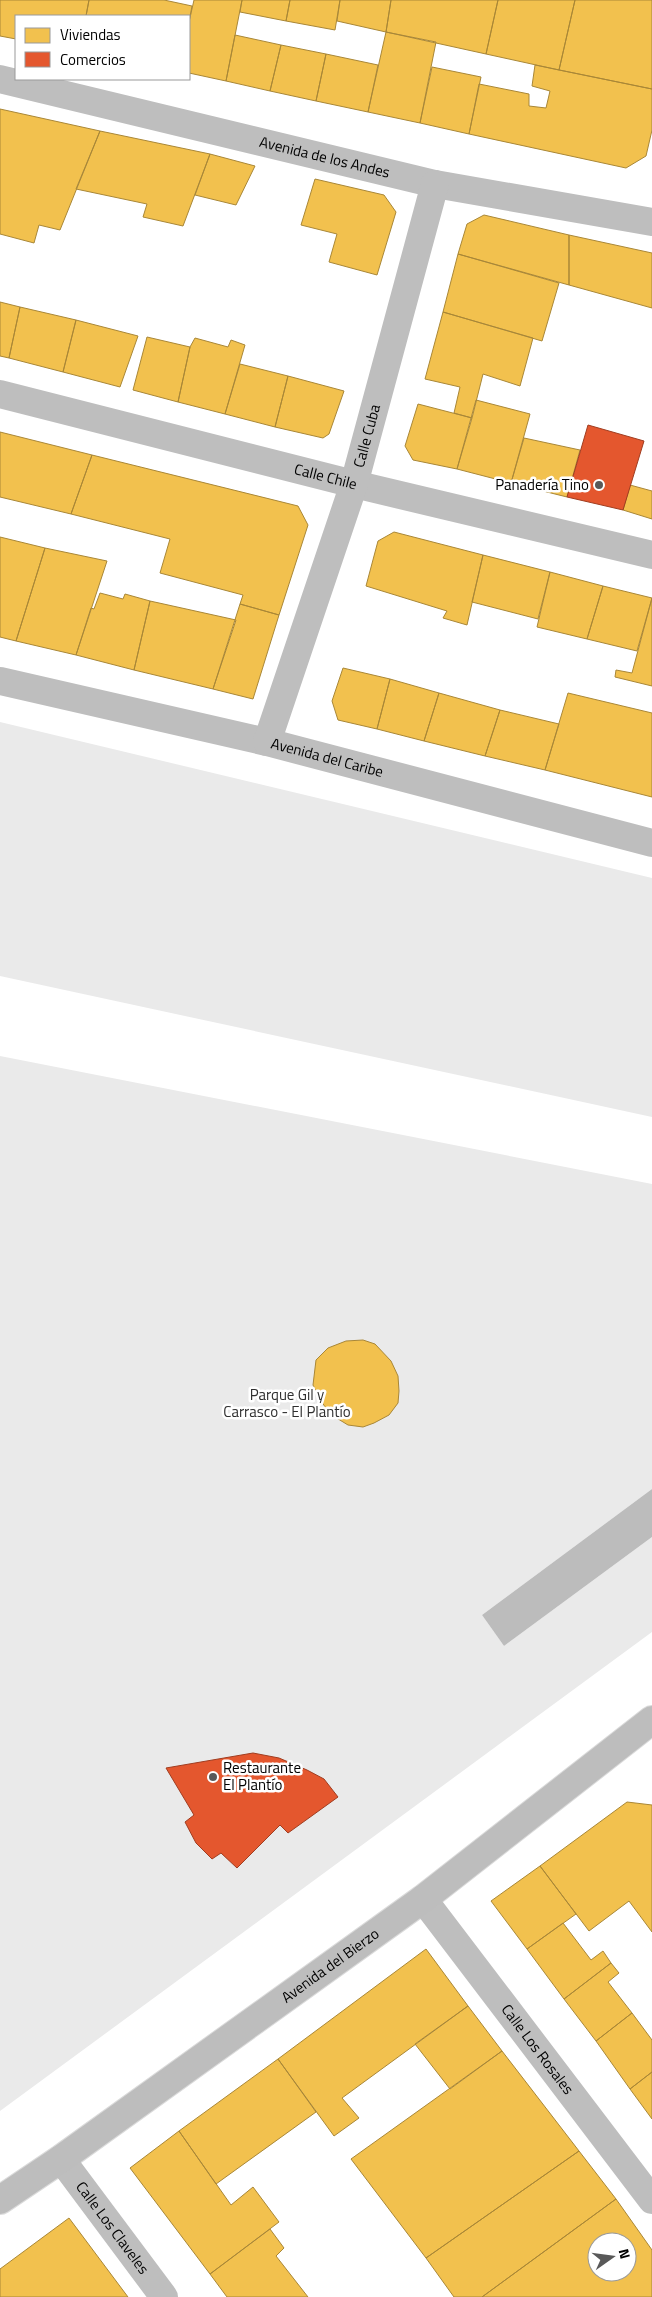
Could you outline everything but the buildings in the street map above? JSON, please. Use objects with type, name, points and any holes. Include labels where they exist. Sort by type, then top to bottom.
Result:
[{"type":"main road","name":"Avenida del Bierzo","points":[[0,2200],[61,2159],[423,1898],[650,1726]]},
{"type":"street","name":"Avenida de los Andes","points":[[0,79],[435,184],[651,215]]},
{"type":"street","name":"Calle Cuba","points":[[267,742],[354,484],[435,184]]},
{"type":"street","name":"Calle Chile","points":[[0,394],[354,484],[652,555]]},
{"type":"street","name":"Avenida del Caribe","points":[[0,681],[267,742],[652,842]]},
{"type":"street","name":"Calle Los Rosales","points":[[423,1898],[652,2200]]},
{"type":"street","name":"Calle Los Claveles","points":[[61,2159],[164,2297]]},
{"type":"green space","points":[[0,722],[652,878],[652,1117],[0,976]]},
{"type":"green space","name":"Parque Gil y Carrasco - El Plantío","points":[[0,1056],[652,1184],[652,1489],[482,1615],[504,1646],[652,1537],[652,1632],[0,2111]]},
{"type":"shaded area","points":[[652,1489],[652,1537],[504,1646],[482,1615]]},
{"type":"place","name":"Panadería Tino","points":[[599,485]]},
{"type":"place","name":"Restaurante El Plantío","points":[[213,1777]]}]
